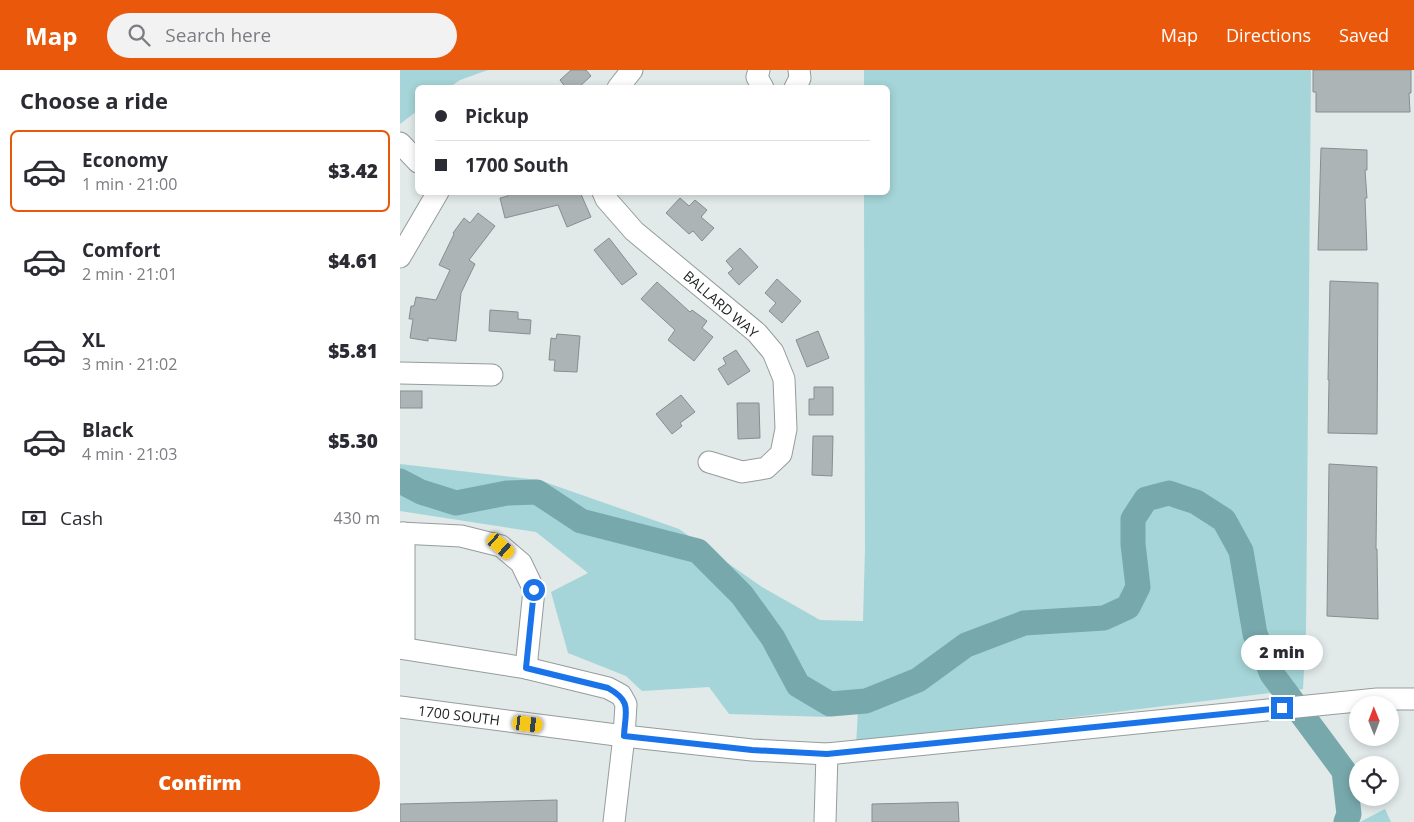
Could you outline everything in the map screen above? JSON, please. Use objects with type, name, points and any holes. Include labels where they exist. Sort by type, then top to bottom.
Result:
[{"type":"street","points":[[620,85],[632,70]]},
{"type":"street","points":[[759,70],[757,77],[761,85]]},
{"type":"street","points":[[796,85],[800,78],[799,70]]},
{"type":"street","points":[[400,143],[415,159]]},
{"type":"street","points":[[400,257],[436,195]]},
{"type":"street","name":"BALLARD WAY","points":[[604,195],[634,231],[757,333],[773,352],[784,379],[786,429],[781,454],[766,468],[742,472],[710,462]]},
{"type":"street","points":[[400,373],[492,375]]},
{"type":"street","points":[[526,668],[534,590],[521,563],[501,546],[461,536],[402,533],[402,648],[526,668],[608,688],[620,695],[626,704],[614,822]]},
{"type":"street","name":"1700 SOUTH","points":[[400,707],[624,736],[752,750],[827,754],[1377,699],[1414,699]]},
{"type":"street","points":[[825,822],[827,754]]},
{"type":"shaded area","points":[[400,70],[488,70],[460,80],[453,85],[415,85],[415,113],[400,124]]},
{"type":"shaded area","points":[[864,70],[1311,70],[1306,631],[1303,689],[856,744],[859,696],[828,717],[729,714],[709,687],[642,691],[626,676],[568,653],[551,592],[588,573],[536,532],[400,511],[400,464],[539,480],[679,529],[762,587],[820,620],[863,621],[865,549],[864,195],[890,195],[890,85],[864,85]]},
{"type":"shaded area","points":[[1385,809],[1391,822],[1360,822]]},
{"type":"building","points":[[571,70],[586,70],[591,76],[581,85],[564,85],[560,80]]},
{"type":"building","points":[[1313,70],[1411,70],[1410,112],[1316,112],[1316,92],[1313,92]]},
{"type":"building","points":[[1321,148],[1367,150],[1367,170],[1365,170],[1367,198],[1365,198],[1367,250],[1318,250]]},
{"type":"building","points":[[581,195],[591,217],[567,227],[558,205],[505,218],[500,198],[508,196]]},
{"type":"building","points":[[680,198],[689,206],[695,200],[707,210],[701,217],[714,228],[702,241],[693,231],[689,234],[666,213]]},
{"type":"building","points":[[478,213],[495,226],[469,260],[475,264],[461,293],[456,341],[428,338],[428,341],[410,338],[413,319],[409,319],[411,306],[414,306],[416,297],[436,300],[450,270],[439,265],[453,233],[464,218],[470,223]]},
{"type":"building","points":[[609,238],[637,274],[622,285],[594,250]]},
{"type":"building","points":[[740,248],[758,267],[739,285],[728,273],[733,269],[726,261]]},
{"type":"building","points":[[777,279],[801,301],[782,323],[769,311],[776,303],[765,293]]},
{"type":"building","points":[[1330,281],[1378,283],[1377,434],[1328,433]]},
{"type":"building","points":[[657,282],[690,312],[692,310],[707,321],[702,328],[713,337],[694,361],[668,340],[675,330],[641,299]]},
{"type":"building","points":[[490,310],[518,312],[518,319],[531,320],[530,334],[489,331]]},
{"type":"building","points":[[818,331],[829,358],[807,367],[796,340]]},
{"type":"building","points":[[557,334],[580,336],[577,372],[554,371],[555,360],[549,360],[551,338],[556,339]]},
{"type":"building","points":[[736,350],[750,371],[728,385],[718,369],[726,364],[723,358]]},
{"type":"building","points":[[814,387],[833,387],[833,415],[809,415],[809,399],[814,399]]},
{"type":"building","points":[[400,391],[422,391],[422,408],[400,408]]},
{"type":"building","points":[[681,395],[695,412],[680,423],[682,426],[672,434],[656,414]]},
{"type":"building","points":[[737,403],[759,403],[760,438],[738,439]]},
{"type":"building","points":[[813,436],[833,436],[832,476],[812,475]]},
{"type":"building","points":[[1329,464],[1377,467],[1376,549],[1378,619],[1327,616]]},
{"type":"building","points":[[557,800],[557,822],[400,822],[400,804]]},
{"type":"building","points":[[958,802],[959,822],[872,822],[872,804]]},
{"type":"waterway","points":[[400,481],[421,492],[456,503],[507,493],[537,492],[581,521],[698,551],[742,595],[773,638],[798,685],[830,704],[866,701],[918,680],[966,645],[1024,623],[1104,618],[1128,607],[1138,587],[1133,544],[1133,519],[1146,499],[1169,493],[1196,502],[1224,520],[1241,551],[1255,634],[1272,674],[1344,771],[1349,814],[1346,822]]},
{"type":"route","points":[[534,590],[526,668],[608,688],[620,695],[626,704],[624,736],[752,750],[827,754],[1282,708]]}]
